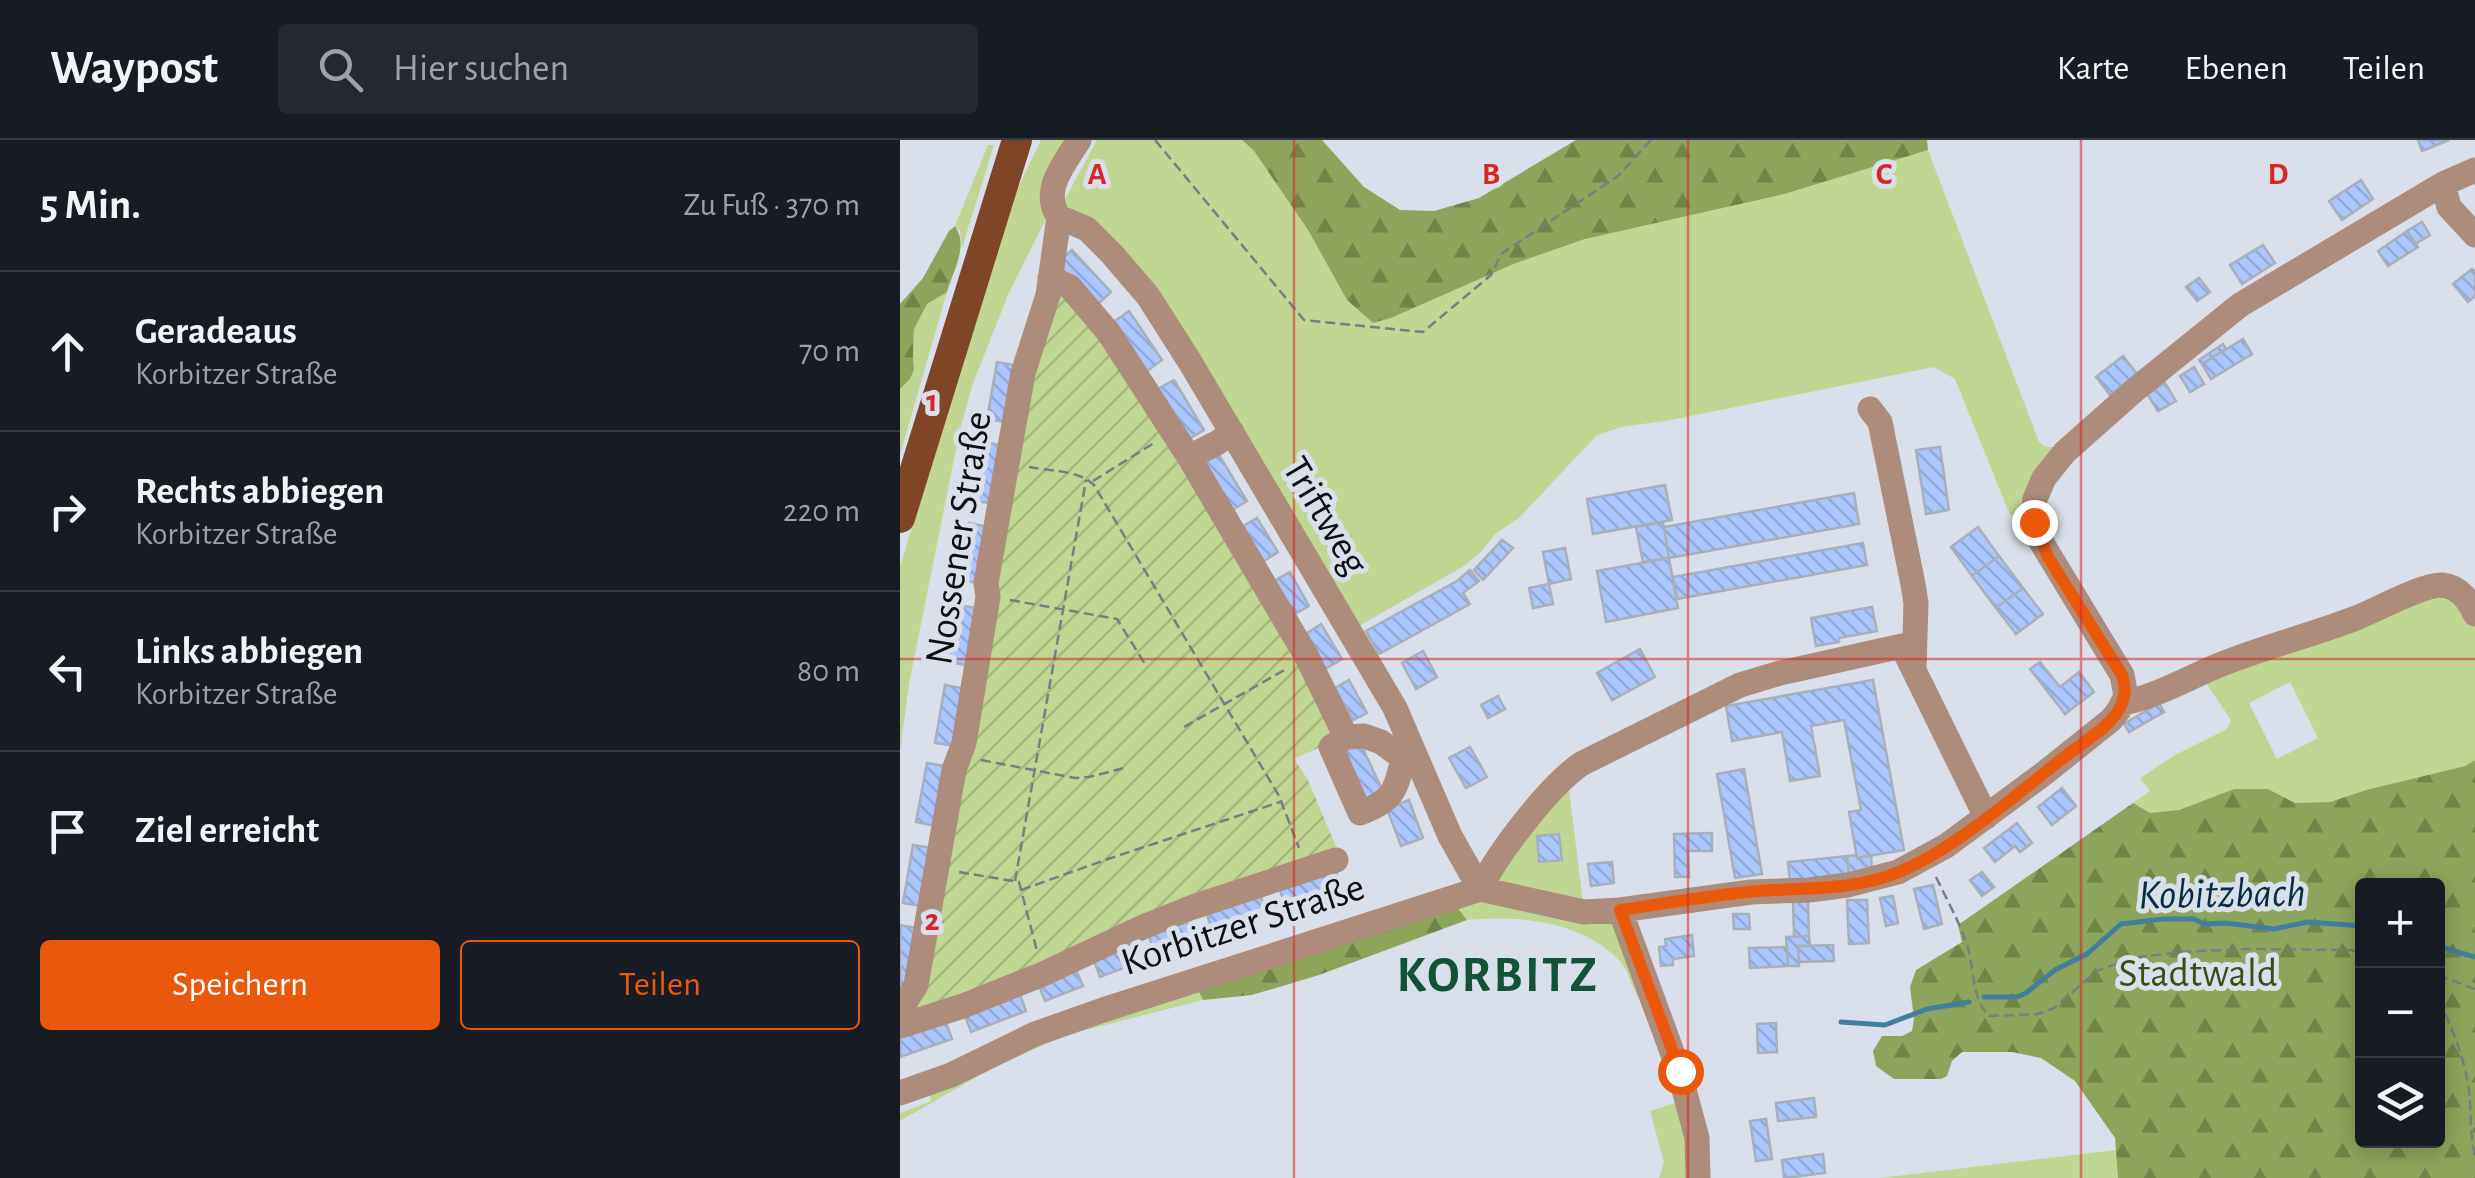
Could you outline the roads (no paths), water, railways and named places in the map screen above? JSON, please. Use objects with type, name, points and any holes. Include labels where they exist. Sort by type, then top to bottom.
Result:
[{"type":"main road","points":[[900,518],[1017,140]]},
{"type":"street","name":"Nossener Straße","points":[[900,1010],[916,985],[954,770],[964,743],[988,596],[986,583],[1023,373],[1048,295],[1059,218],[1053,209],[1052,192],[1079,140]]},
{"type":"street","points":[[1986,817],[1902,646],[1740,684],[1581,764],[1553,788],[1490,868],[1480,889],[1584,912],[1848,885],[1898,872],[1986,817],[2094,735],[2124,703],[2122,675],[2040,540],[2033,513],[2039,486],[2065,452],[2240,305],[2443,184],[2475,170]]},
{"type":"street","points":[[2443,184],[2449,207],[2475,235]]},
{"type":"street","name":"Triftweg","points":[[1059,218],[1087,229],[1148,296],[1395,708],[1409,755],[1480,889]]},
{"type":"street","points":[[1050,278],[1070,287],[1097,317],[1189,457],[1307,658],[1346,737]]},
{"type":"street","points":[[1870,409],[1880,422],[1916,603],[1914,668]]},
{"type":"street","points":[[1189,457],[1232,432]]},
{"type":"street","points":[[2124,703],[2355,619],[2438,584],[2455,588],[2475,614]]},
{"type":"street","points":[[1364,736],[1409,755],[1391,796],[1381,805],[1360,813],[1331,747],[1346,737],[1364,736]]},
{"type":"street","points":[[900,1026],[1043,974],[1143,926],[1336,860]]},
{"type":"street","name":"Korbitzer Straße","points":[[900,1092],[952,1076],[1035,1034],[1480,889]]},
{"type":"street","points":[[1620,910],[1680,1071],[1697,1138],[1698,1178]]},
{"type":"waterway","name":"Kobitzbach","points":[[1984,997],[2017,997],[2026,993],[2055,970],[2087,954],[2121,924],[2194,919],[2204,924],[2274,929],[2308,922],[2355,925]]},
{"type":"waterway","name":"Kobitzbach","points":[[2445,948],[2475,957]]},
{"type":"waterway","name":"Kobitzbach","points":[[1841,1022],[1885,1025],[1927,1009],[1969,1002]]},
{"type":"district","name":"KORBITZ","points":[[1498,976]]},
{"type":"park label","name":"Stadtwald","points":[[2198,974]]}]
